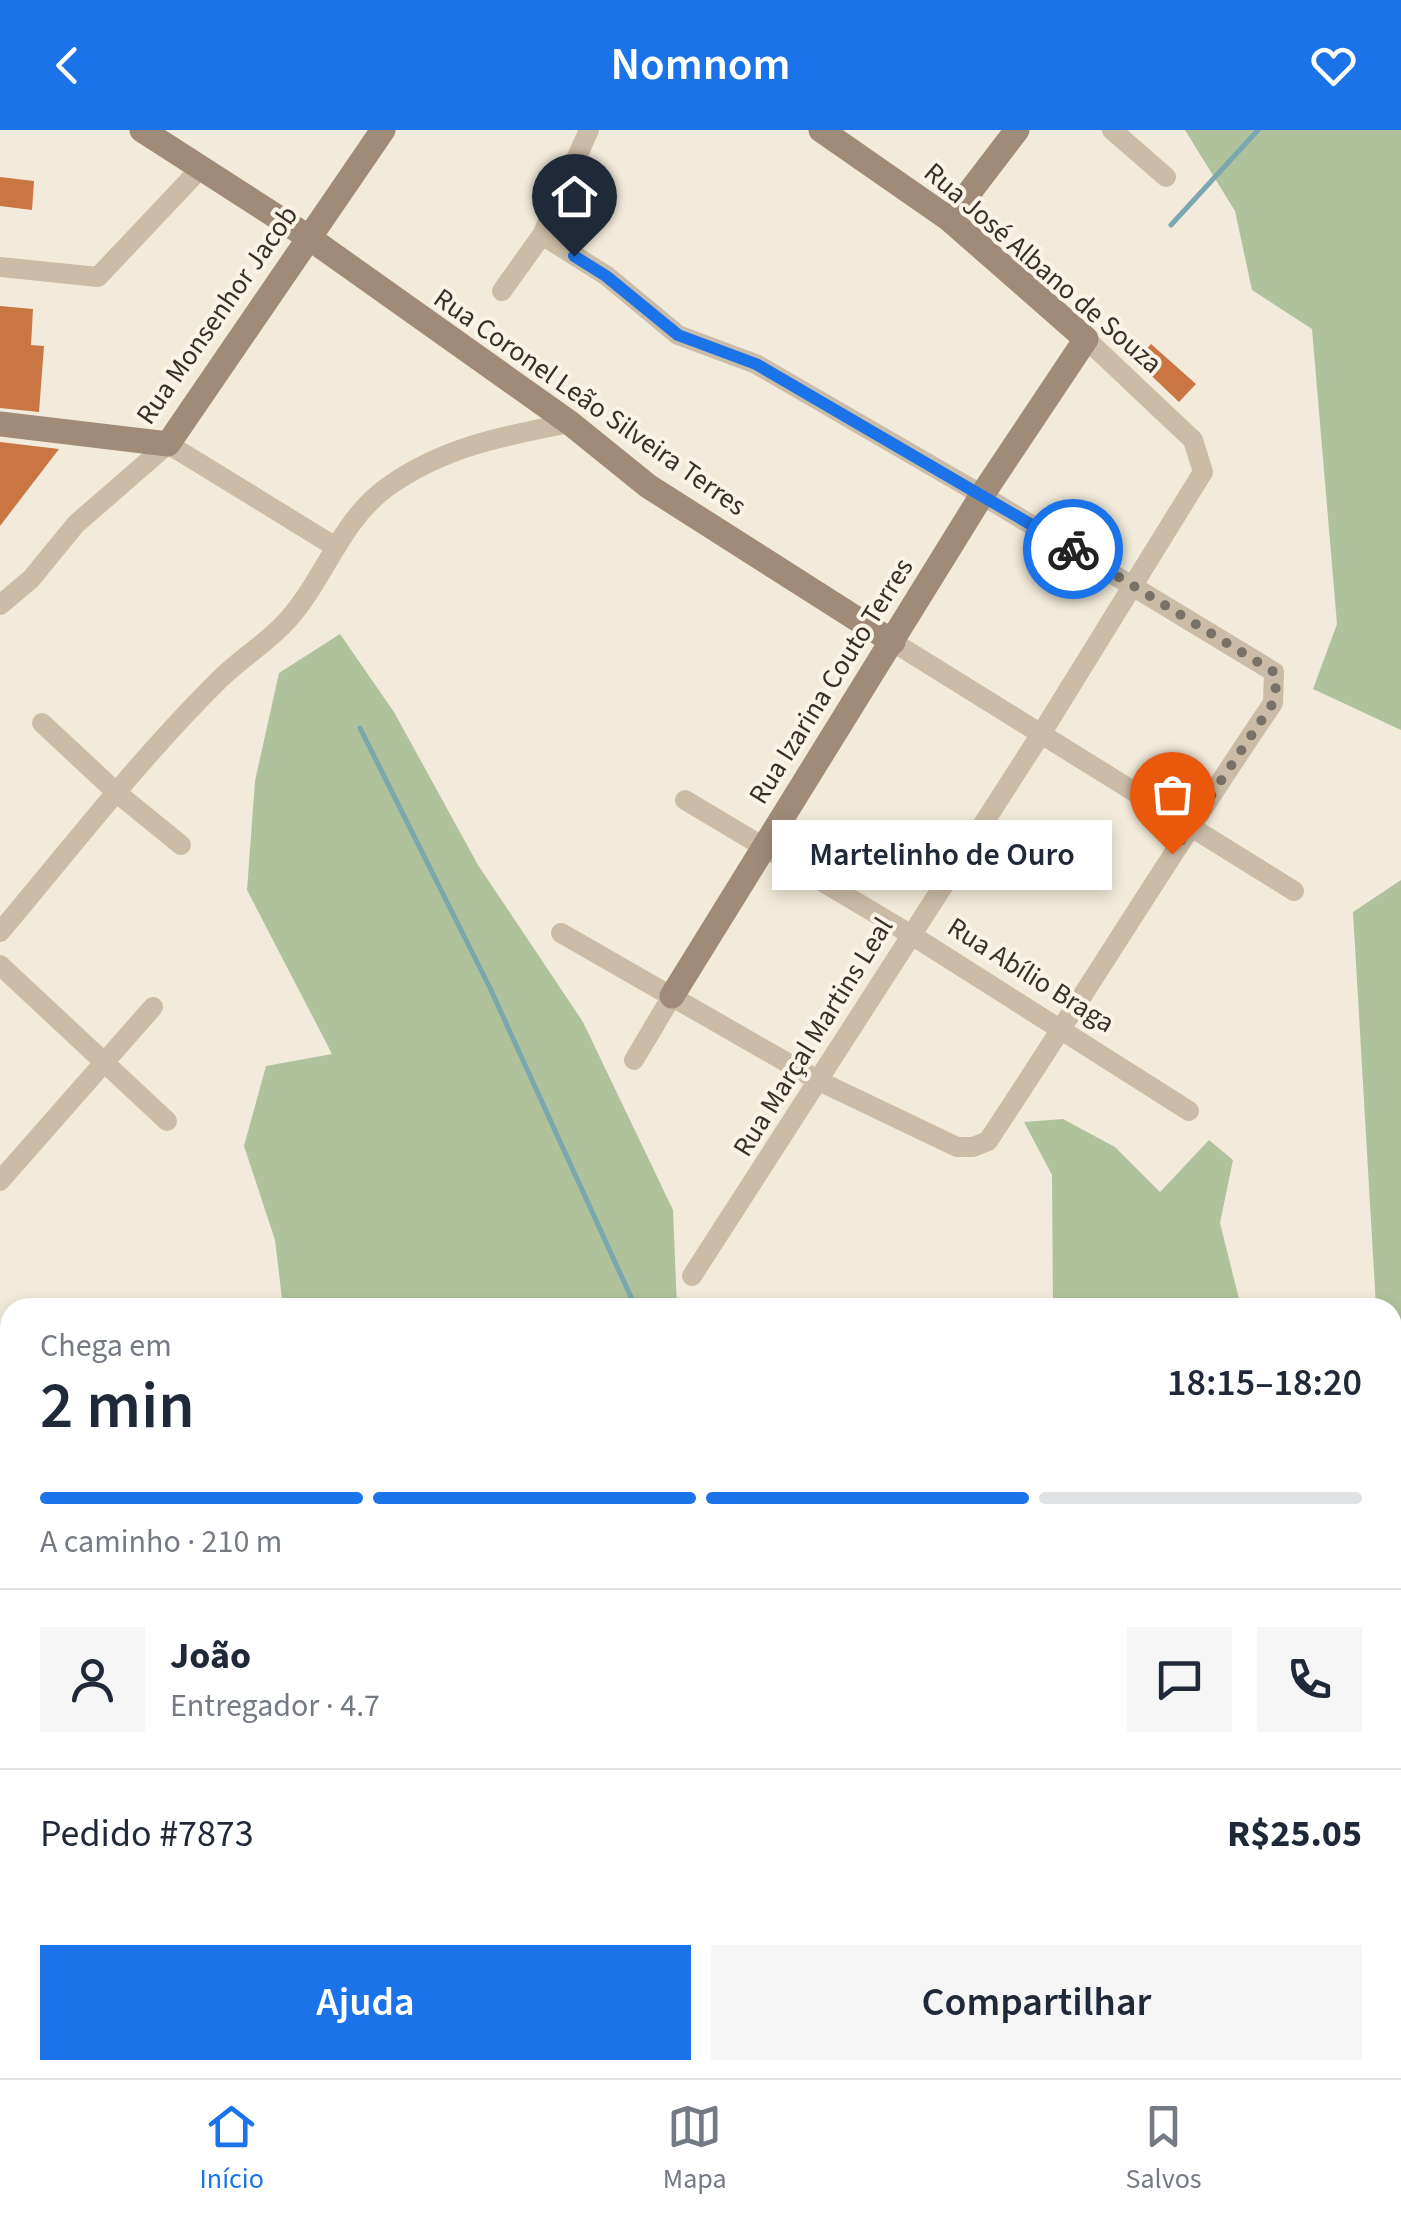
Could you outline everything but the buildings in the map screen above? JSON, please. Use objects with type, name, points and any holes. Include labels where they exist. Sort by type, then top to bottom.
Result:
[{"type":"street","name":"Rua Coronel Leão Silveira Terres","points":[[142,130],[308,237],[570,424],[648,486],[893,642]]},
{"type":"street","name":"Rua Monsenhor Jacob","points":[[0,605],[32,579],[76,524],[168,444],[383,130]]},
{"type":"street","points":[[502,291],[542,236],[588,130]]},
{"type":"street","name":"Rua José Albano de Souza","points":[[820,130],[949,220],[1086,339],[1193,440],[1203,472]]},
{"type":"street","points":[[949,220],[1018,130]]},
{"type":"street","points":[[1112,130],[1166,177]]},
{"type":"street","points":[[0,267],[98,277],[200,169]]},
{"type":"street","points":[[542,236],[606,276],[678,335],[756,364],[982,495],[1274,672],[1276,686],[1273,703],[1190,825],[988,1142],[957,1147],[818,1082],[561,933]]},
{"type":"street","name":"Rua Izarina Couto Terres","points":[[634,1060],[762,846],[982,495],[1086,339]]},
{"type":"street","points":[[0,424],[168,444],[334,546]]},
{"type":"street","points":[[0,932],[220,679],[283,625],[310,592],[334,546],[382,490],[436,456],[490,438],[570,424]]},
{"type":"street","name":"Rua Marçal Martins Leal","points":[[692,1276],[1041,734],[1203,472]]},
{"type":"street","points":[[893,642],[1294,890]]},
{"type":"street","points":[[42,723],[117,793],[181,845]]},
{"type":"street","name":"Rua Abílio Braga","points":[[685,800],[910,934],[1189,1111]]},
{"type":"street","points":[[0,965],[167,1122]]},
{"type":"street","points":[[0,1181],[153,1007]]},
{"type":"green space","points":[[1185,130],[1401,130],[1401,730],[1313,689],[1337,624],[1312,329],[1252,290],[1235,211]]},
{"type":"green space","points":[[340,634],[394,712],[478,865],[583,1022],[673,1210],[677,1298],[282,1298],[275,1240],[244,1146],[266,1066],[332,1054],[247,890],[255,781],[279,673]]},
{"type":"green space","points":[[1401,880],[1401,1298],[1375,1298],[1353,912]]},
{"type":"green space","points":[[1063,1119],[1115,1147],[1160,1192],[1209,1140],[1233,1160],[1220,1223],[1239,1298],[1053,1298],[1052,1175],[1024,1122]]},
{"type":"waterway","points":[[1171,225],[1258,130]]},
{"type":"waterway","points":[[360,728],[490,988],[631,1298]]},
{"type":"way so far","points":[[1073,549],[1274,672],[1273,703],[1172,854]]},
{"type":"place","name":"Martelinho de Ouro","points":[[1172,854]]},
{"type":"route","points":[[574,256],[606,276],[678,335],[756,364],[1073,549]]}]
